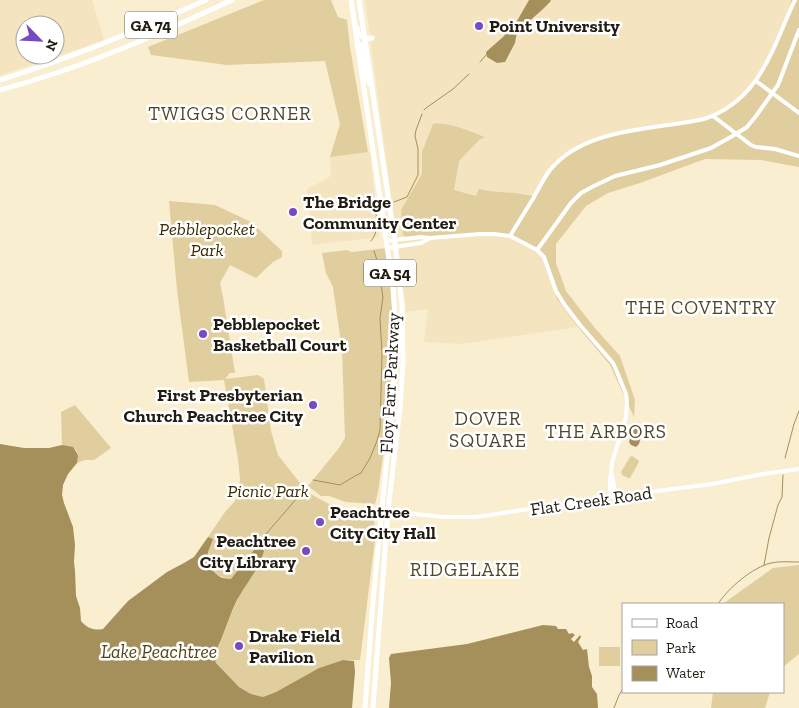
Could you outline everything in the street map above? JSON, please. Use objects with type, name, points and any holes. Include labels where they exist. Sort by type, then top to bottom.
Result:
[{"type":"main road","name":"GA 74","points":[[0,80],[99,46],[206,0]]},
{"type":"main road","name":"GA 74","points":[[0,90],[27,83],[142,41],[232,0]]},
{"type":"main road","points":[[352,0],[358,33],[365,39],[372,38],[368,46],[372,68],[371,83]]},
{"type":"main road","name":"Floy Farr Parkway","points":[[352,0],[387,248],[395,313],[396,353],[365,708]]},
{"type":"main road","name":"Floy Farr Parkway","points":[[358,0],[395,240],[402,305],[403,362],[400,408],[388,511],[373,708]]},
{"type":"main road","points":[[357,46],[361,45],[368,82],[371,83]]},
{"type":"street","points":[[510,236],[550,171],[559,161],[584,144],[625,132],[689,122],[713,116],[744,95],[756,81],[765,66],[795,0]]},
{"type":"street","points":[[537,250],[571,203],[581,193],[615,176],[660,165],[711,148],[747,127],[773,93],[782,77],[799,30]]},
{"type":"street","points":[[756,81],[799,113]]},
{"type":"street","points":[[713,116],[751,145],[799,156]]},
{"type":"street","points":[[386,241],[480,234],[510,236],[537,250],[544,257],[554,286],[564,304],[613,364],[624,388],[627,400],[626,417],[612,463],[616,497]]},
{"type":"street","points":[[387,248],[421,243],[430,238]]},
{"type":"street","name":"Flat Creek Road","points":[[382,511],[444,517],[476,517],[712,484],[799,469]]},
{"type":"street","points":[[610,497],[612,472]]},
{"type":"shaded area","points":[[0,0],[92,0],[104,40],[65,54],[65,15],[15,15],[15,65],[30,65],[0,75]]},
{"type":"shaded area","points":[[365,0],[791,0],[788,14],[765,66],[745,95],[713,116],[680,124],[533,247],[544,257],[566,307],[578,327],[461,344],[424,342],[428,309],[406,312]]},
{"type":"shaded area","points":[[370,152],[379,237],[312,245],[307,189],[331,176],[330,157]]},
{"type":"green space","points":[[264,0],[331,0],[338,17],[347,20],[368,152],[330,157],[340,124],[325,61],[227,65],[151,55],[148,47]]},
{"type":"green space","points":[[791,0],[799,0],[799,167],[761,160],[705,159],[608,193],[586,206],[556,244],[556,263],[566,291],[620,356],[635,400],[634,417],[610,365],[557,299],[545,260],[537,250],[510,236],[494,234],[408,238],[403,235],[401,210],[422,174],[422,152],[433,124],[452,125],[485,137],[479,140],[459,161],[454,190],[476,196],[479,189],[533,196],[559,161],[573,150],[595,140],[713,116],[730,106],[756,81],[788,14]]},
{"type":"green space","points":[[169,201],[215,205],[251,222],[282,251],[282,257],[273,262],[256,278],[230,265],[220,283],[235,373],[230,373],[225,379],[258,375],[264,379],[271,431],[278,455],[307,492],[329,504],[374,517],[375,540],[360,660],[343,660],[319,668],[276,692],[263,697],[251,694],[239,687],[216,663],[220,641],[238,599],[231,579],[216,574],[209,565],[208,553],[213,539],[208,537],[235,501],[240,480],[238,459],[224,380],[189,382],[177,290]]},
{"type":"green space","points":[[387,248],[396,353],[392,405],[378,492],[375,504],[346,502],[329,496],[321,496],[308,486],[345,438],[342,350],[333,287],[326,273],[322,253]]},
{"type":"green space","points":[[75,405],[111,448],[94,460],[85,460],[77,463],[77,451],[62,445],[61,412]]},
{"type":"green space","points":[[632,456],[639,462],[630,478],[628,478],[622,475],[621,472]]},
{"type":"green space","points":[[799,565],[799,654],[784,666],[784,603],[724,603],[773,568]]},
{"type":"green space","points":[[599,647],[620,647],[620,666],[599,666]]},
{"type":"green space","points":[[713,693],[770,693],[765,708],[711,708]]},
{"type":"water","points":[[529,0],[551,1],[517,32],[515,43],[505,62],[497,63],[487,57],[486,52],[517,21]]},
{"type":"water","points":[[634,424],[639,424],[642,432],[639,444],[636,447],[629,442]]},
{"type":"water","name":"Lake Peachtree","points":[[0,444],[24,448],[49,448],[62,445],[73,447],[77,453],[77,463],[68,474],[63,485],[62,495],[73,527],[76,596],[80,608],[81,621],[86,625],[94,629],[103,629],[128,601],[167,572],[194,557],[208,537],[213,539],[208,554],[208,562],[215,573],[223,578],[231,579],[254,550],[262,549],[264,551],[259,565],[237,600],[231,614],[215,656],[216,663],[239,687],[251,694],[263,697],[276,692],[319,668],[343,660],[354,661],[352,708],[0,708]]},
{"type":"water","points":[[543,625],[566,629],[569,634],[575,635],[571,639],[574,642],[580,635],[581,637],[578,642],[583,650],[587,649],[592,687],[597,694],[598,708],[389,708],[391,683],[389,658],[391,654],[467,644]]},
{"type":"waterway","points":[[480,62],[487,54]]},
{"type":"waterway","points":[[424,110],[453,89],[469,74]]},
{"type":"waterway","points":[[394,202],[407,197],[418,175],[418,149],[415,136],[422,114]]},
{"type":"waterway","points":[[371,241],[376,231],[376,213]]},
{"type":"waterway","points":[[313,480],[340,485],[361,473],[370,458],[380,430],[382,354],[380,318],[383,297],[374,251]]},
{"type":"waterway","points":[[785,458],[799,411]]},
{"type":"waterway","points":[[764,565],[769,538],[782,497],[783,475]]},
{"type":"waterway","points":[[259,549],[266,534],[304,490]]},
{"type":"waterway","points":[[719,603],[734,585],[756,569],[774,562],[799,562]]},
{"type":"waterway","points":[[614,708],[622,690]]},
{"type":"place","name":"Point University","points":[[479,26]]},
{"type":"place","name":"The Bridge Community Center","points":[[293,212]]},
{"type":"place","name":"Pebblepocket Basketball Court","points":[[203,334]]},
{"type":"place","name":"First Presbyterian Church Peachtree City","points":[[313,405]]},
{"type":"place","name":"Peachtree City City Hall","points":[[320,522]]},
{"type":"place","name":"Peachtree City Library","points":[[306,551]]},
{"type":"place","name":"Drake Field Pavilion","points":[[239,646]]},
{"type":"district","name":"TWIGGS CORNER","points":[[230,113]]},
{"type":"district","name":"THE COVENTRY","points":[[701,307]]},
{"type":"district","name":"DOVER SQUARE","points":[[488,429]]},
{"type":"district","name":"THE ARBORS","points":[[606,431]]},
{"type":"district","name":"RIDGELAKE","points":[[465,569]]},
{"type":"park label","name":"Pebblepocket Park","points":[[207,239]]},
{"type":"park label","name":"Picnic Park","points":[[268,491]]}]
